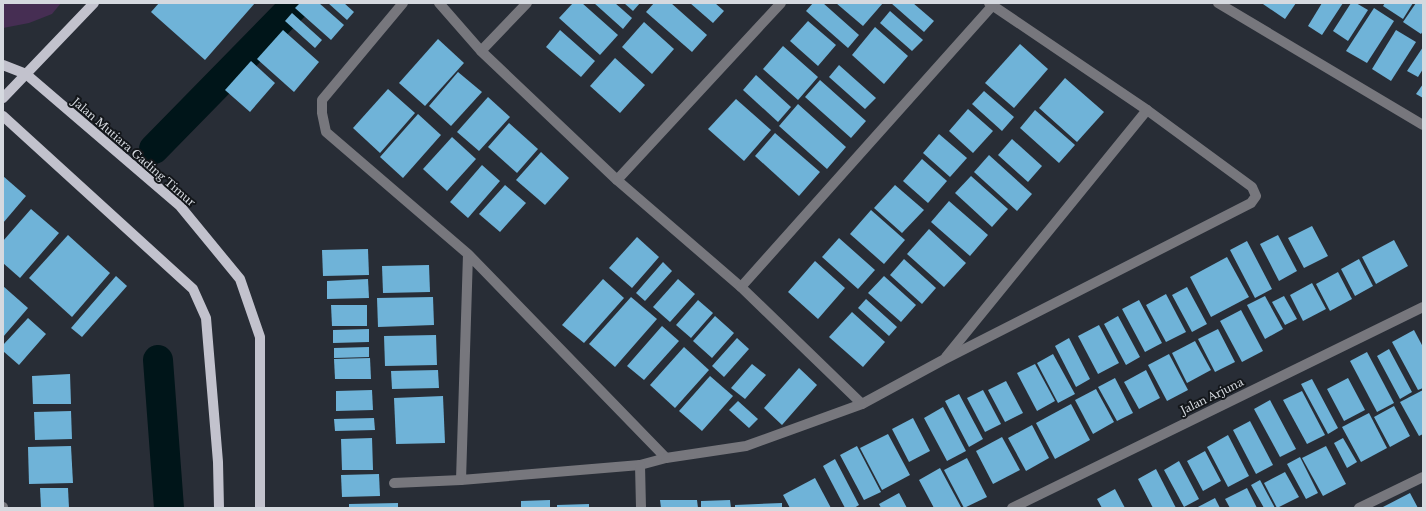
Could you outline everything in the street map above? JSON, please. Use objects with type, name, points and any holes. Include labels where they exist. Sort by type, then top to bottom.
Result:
[{"type":"main road","points":[[3,98],[94,3]]},
{"type":"main road","name":"Jalan Mutiara Gading Timur","points":[[3,65],[26,74],[180,206],[240,279],[260,337],[260,508]]},
{"type":"main road","points":[[3,116],[193,289],[206,318],[218,462],[219,508]]},
{"type":"street","points":[[403,3],[322,100],[322,113],[326,132],[468,254],[666,458]]},
{"type":"street","points":[[439,3],[482,51],[618,180],[741,287],[862,404]]},
{"type":"street","points":[[482,51],[527,3]]},
{"type":"street","points":[[618,180],[781,3]]},
{"type":"street","points":[[1218,3],[1423,124]]},
{"type":"street","points":[[394,483],[461,480],[640,465],[666,458],[710,453],[746,446],[862,404],[943,360],[1251,203],[1256,196],[1252,187],[1147,110],[991,4],[741,287]]},
{"type":"street","points":[[943,360],[1147,110]]},
{"type":"street","points":[[461,480],[468,254]]},
{"type":"street","name":"Jalan Arjuna","points":[[1012,508],[1423,306]]},
{"type":"street","points":[[640,465],[641,508]]},
{"type":"street","points":[[1359,508],[1423,477]]},
{"type":"shaded area","points":[[3,3],[61,3],[52,14],[29,23],[3,28]]},
{"type":"building","points":[[159,3],[255,3],[205,60],[151,12]]},
{"type":"building","points":[[300,3],[319,3],[344,25],[331,40],[295,8]]},
{"type":"building","points":[[328,3],[344,3],[354,12],[347,20]]},
{"type":"building","points":[[573,3],[582,3],[618,35],[600,55],[559,18]]},
{"type":"building","points":[[594,3],[615,3],[632,18],[623,29]]},
{"type":"building","points":[[624,3],[640,3],[633,11]]},
{"type":"building","points":[[654,3],[671,3],[707,35],[692,52],[646,12]]},
{"type":"building","points":[[690,3],[715,3],[724,11],[713,23]]},
{"type":"building","points":[[813,3],[823,3],[859,35],[848,48],[806,11]]},
{"type":"building","points":[[836,3],[883,3],[863,26]]},
{"type":"building","points":[[891,3],[913,3],[934,21],[924,32]]},
{"type":"building","points":[[1296,3],[1285,19],[1263,4]]},
{"type":"building","points":[[1322,3],[1343,3],[1322,35],[1308,26]]},
{"type":"building","points":[[1351,3],[1356,3],[1368,10],[1348,41],[1333,31]]},
{"type":"building","points":[[1385,3],[1413,3],[1403,19],[1383,6]]},
{"type":"building","points":[[1416,3],[1423,3],[1423,31],[1421,34],[1403,22]]},
{"type":"building","points":[[1374,8],[1394,21],[1367,63],[1346,51]]},
{"type":"building","points":[[890,11],[923,40],[912,51],[880,23]]},
{"type":"building","points":[[292,13],[322,40],[315,48],[285,21]]},
{"type":"building","points":[[808,21],[836,45],[818,66],[790,41]]},
{"type":"building","points":[[644,22],[674,49],[652,74],[622,47]]},
{"type":"building","points":[[875,27],[908,56],[884,84],[852,55]]},
{"type":"building","points":[[283,30],[319,62],[294,92],[257,59]]},
{"type":"building","points":[[560,30],[595,61],[581,77],[546,47]]},
{"type":"building","points":[[1396,30],[1416,42],[1391,81],[1372,69]]},
{"type":"building","points":[[438,39],[464,63],[425,106],[399,83]]},
{"type":"building","points":[[1020,44],[1048,69],[1014,108],[985,83]]},
{"type":"building","points":[[783,46],[818,77],[798,100],[763,69]]},
{"type":"building","points":[[1423,47],[1423,69],[1418,77],[1407,71]]},
{"type":"building","points":[[615,58],[645,85],[620,113],[590,86]]},
{"type":"building","points":[[251,61],[275,83],[250,112],[225,90]]},
{"type":"building","points":[[839,65],[876,98],[865,109],[829,77]]},
{"type":"building","points":[[458,72],[482,92],[451,126],[429,106]]},
{"type":"building","points":[[756,75],[791,107],[778,122],[743,90]]},
{"type":"building","points":[[1065,78],[1104,112],[1077,142],[1039,108]]},
{"type":"building","points":[[820,80],[866,121],[851,138],[805,97]]},
{"type":"building","points":[[1423,84],[1423,98],[1416,94]]},
{"type":"building","points":[[388,89],[415,113],[380,153],[353,128]]},
{"type":"building","points":[[984,91],[1014,117],[1002,131],[972,104]]},
{"type":"building","points":[[488,97],[510,117],[479,151],[457,132]]},
{"type":"building","points":[[736,99],[771,130],[744,161],[708,129]]},
{"type":"building","points":[[798,104],[846,147],[827,169],[779,126]]},
{"type":"building","points":[[968,109],[993,131],[973,153],[949,131]]},
{"type":"building","points":[[1035,110],[1075,145],[1059,163],[1020,128]]},
{"type":"building","points":[[418,114],[441,135],[403,178],[380,157]]},
{"type":"building","points":[[509,123],[538,149],[517,173],[488,147]]},
{"type":"building","points":[[775,133],[820,172],[799,196],[755,156]]},
{"type":"building","points":[[939,134],[967,158],[950,177],[923,153]]},
{"type":"building","points":[[452,137],[476,159],[447,191],[423,169]]},
{"type":"building","points":[[1012,139],[1042,166],[1028,182],[998,155]]},
{"type":"building","points":[[541,152],[569,178],[545,205],[516,180]]},
{"type":"building","points":[[989,155],[1032,194],[1017,211],[974,172]]},
{"type":"building","points":[[922,159],[947,181],[928,203],[903,181]]},
{"type":"building","points":[[482,165],[500,181],[468,218],[450,202]]},
{"type":"building","points":[[3,176],[26,196],[3,223]]},
{"type":"building","points":[[971,176],[1008,209],[992,227],[955,193]]},
{"type":"building","points":[[505,185],[526,203],[500,232],[479,214]]},
{"type":"building","points":[[895,185],[924,210],[902,233],[874,208]]},
{"type":"building","points":[[949,201],[988,235],[970,256],[931,222]]},
{"type":"building","points":[[31,209],[59,233],[20,278],[3,263],[3,241]]},
{"type":"building","points":[[871,210],[905,240],[884,264],[850,234]]},
{"type":"building","points":[[1312,226],[1328,256],[1304,268],[1288,238]]},
{"type":"building","points":[[929,229],[966,263],[944,287],[907,254]]},
{"type":"building","points":[[68,235],[110,273],[72,317],[29,278]]},
{"type":"building","points":[[1278,235],[1297,271],[1279,281],[1260,244]]},
{"type":"building","points":[[637,237],[659,257],[632,288],[609,268]]},
{"type":"building","points":[[839,238],[875,270],[858,289],[822,257]]},
{"type":"building","points":[[1394,240],[1408,266],[1376,284],[1362,257]]},
{"type":"building","points":[[1247,241],[1272,289],[1255,298],[1230,250]]},
{"type":"building","points":[[368,249],[369,275],[323,276],[322,250]]},
{"type":"building","points":[[1227,257],[1249,297],[1211,317],[1190,277]]},
{"type":"building","points":[[904,259],[936,288],[922,304],[890,275]]},
{"type":"building","points":[[1359,259],[1373,286],[1355,296],[1341,269]]},
{"type":"building","points":[[815,261],[845,288],[818,319],[788,292]]},
{"type":"building","points":[[663,262],[672,271],[645,301],[636,293]]},
{"type":"building","points":[[429,265],[430,292],[383,293],[382,266]]},
{"type":"building","points":[[1338,272],[1352,299],[1330,311],[1316,284]]},
{"type":"building","points":[[116,276],[127,286],[82,337],[71,328]]},
{"type":"building","points":[[884,276],[916,305],[901,322],[868,293]]},
{"type":"building","points":[[368,279],[369,298],[327,299],[327,281]]},
{"type":"building","points":[[603,279],[624,298],[584,343],[562,325]]},
{"type":"building","points":[[678,279],[695,294],[670,322],[653,307]]},
{"type":"building","points":[[1312,283],[1326,309],[1303,321],[1290,295]]},
{"type":"building","points":[[3,286],[28,308],[3,337]]},
{"type":"building","points":[[1187,287],[1207,324],[1192,332],[1172,295]]},
{"type":"building","points":[[1166,294],[1186,332],[1166,342],[1146,305]]},
{"type":"building","points":[[1265,296],[1283,329],[1265,339],[1247,305]]},
{"type":"building","points":[[1284,296],[1297,319],[1285,325],[1272,302]]},
{"type":"building","points":[[433,297],[434,325],[378,327],[377,298]]},
{"type":"building","points":[[631,297],[657,319],[615,367],[589,344]]},
{"type":"building","points":[[866,299],[897,327],[889,336],[858,308]]},
{"type":"building","points":[[698,300],[713,313],[691,338],[676,325]]},
{"type":"building","points":[[1139,300],[1162,343],[1145,352],[1122,309]]},
{"type":"building","points":[[331,305],[367,305],[367,326],[332,326]]},
{"type":"building","points":[[1241,310],[1263,351],[1242,362],[1220,321]]},
{"type":"building","points":[[852,312],[885,342],[863,367],[829,337]]},
{"type":"building","points":[[715,316],[734,333],[712,358],[693,341]]},
{"type":"building","points":[[1118,316],[1140,357],[1126,365],[1104,324]]},
{"type":"building","points":[[28,318],[46,334],[19,365],[3,351],[3,345]]},
{"type":"building","points":[[1099,325],[1119,363],[1098,374],[1078,336]]},
{"type":"building","points":[[662,326],[679,341],[644,380],[627,366]]},
{"type":"building","points":[[369,329],[369,342],[333,343],[333,330]]},
{"type":"building","points":[[1218,329],[1235,362],[1215,372],[1198,339]]},
{"type":"building","points":[[1414,330],[1423,347],[1423,388],[1418,390],[1392,342]]},
{"type":"building","points":[[436,335],[437,365],[385,366],[384,336]]},
{"type":"building","points":[[737,338],[749,349],[724,377],[712,366]]},
{"type":"building","points":[[1069,338],[1090,379],[1076,387],[1055,346]]},
{"type":"building","points":[[1195,341],[1211,370],[1187,383],[1172,353]]},
{"type":"building","points":[[369,347],[369,357],[334,358],[334,348]]},
{"type":"building","points":[[684,347],[709,370],[675,408],[650,385]]},
{"type":"building","points":[[1389,349],[1412,392],[1400,399],[1377,356]]},
{"type":"building","points":[[1367,352],[1394,403],[1377,412],[1350,361]]},
{"type":"building","points":[[1053,354],[1075,394],[1058,403],[1037,363]]},
{"type":"building","points":[[1169,354],[1188,390],[1167,401],[1148,365]]},
{"type":"building","points":[[370,358],[371,379],[335,379],[334,359]]},
{"type":"building","points":[[752,364],[766,375],[745,399],[731,388]]},
{"type":"building","points":[[1035,364],[1055,401],[1037,411],[1017,373]]},
{"type":"building","points":[[799,368],[817,385],[782,425],[764,408]]},
{"type":"building","points":[[438,370],[439,388],[392,389],[391,371]]},
{"type":"building","points":[[1146,370],[1160,398],[1139,409],[1124,382]]},
{"type":"building","points":[[70,374],[71,404],[33,404],[32,376]]},
{"type":"building","points":[[710,376],[733,396],[702,431],[679,411]]},
{"type":"building","points":[[1115,378],[1133,413],[1117,421],[1098,387]]},
{"type":"building","points":[[1348,378],[1365,410],[1344,421],[1327,389]]},
{"type":"building","points":[[1312,379],[1338,428],[1328,434],[1301,384]]},
{"type":"building","points":[[1006,381],[1023,413],[1005,422],[988,390]]},
{"type":"building","points":[[1096,389],[1114,422],[1093,434],[1075,400]]},
{"type":"building","points":[[372,390],[373,410],[336,411],[336,391]]},
{"type":"building","points":[[983,390],[1001,424],[985,432],[967,398]]},
{"type":"building","points":[[1423,390],[1423,434],[1419,436],[1400,402]]},
{"type":"building","points":[[1302,391],[1325,435],[1307,444],[1283,400]]},
{"type":"building","points":[[959,394],[983,439],[969,447],[945,401]]},
{"type":"building","points":[[443,396],[445,443],[396,444],[394,398]]},
{"type":"building","points":[[1270,400],[1296,449],[1280,457],[1254,409]]},
{"type":"building","points":[[738,401],[758,419],[749,428],[729,410]]},
{"type":"building","points":[[1071,404],[1090,440],[1055,459],[1036,423]]},
{"type":"building","points":[[1394,406],[1410,436],[1390,447],[1374,417]]},
{"type":"building","points":[[943,407],[966,451],[947,461],[924,418]]},
{"type":"building","points":[[71,411],[72,439],[35,440],[34,412]]},
{"type":"building","points":[[1369,413],[1387,448],[1361,462],[1342,427]]},
{"type":"building","points":[[374,418],[375,430],[335,431],[334,419]]},
{"type":"building","points":[[913,418],[930,451],[909,462],[892,429]]},
{"type":"building","points":[[1250,421],[1273,465],[1256,474],[1233,430]]},
{"type":"building","points":[[1032,425],[1049,458],[1026,471],[1008,438]]},
{"type":"building","points":[[888,434],[910,475],[882,490],[860,448]]},
{"type":"building","points":[[1228,435],[1249,476],[1228,487],[1207,447]]},
{"type":"building","points":[[1002,437],[1020,470],[993,484],[976,451]]},
{"type":"building","points":[[372,438],[373,470],[342,470],[341,439]]},
{"type":"building","points":[[1343,438],[1357,462],[1347,468],[1334,443]]},
{"type":"building","points":[[71,446],[73,483],[29,484],[28,447]]},
{"type":"building","points":[[857,446],[881,492],[864,500],[840,455]]},
{"type":"building","points":[[1326,446],[1346,484],[1323,496],[1302,458]]},
{"type":"building","points":[[1205,451],[1221,481],[1203,491],[1187,461]]},
{"type":"building","points":[[1300,457],[1318,493],[1306,499],[1287,464]]},
{"type":"building","points":[[967,458],[987,497],[964,508],[944,470]]},
{"type":"building","points":[[835,459],[859,505],[854,508],[845,508],[823,466]]},
{"type":"building","points":[[1179,461],[1199,499],[1184,507],[1164,470]]},
{"type":"building","points":[[940,468],[961,507],[960,508],[934,508],[919,480]]},
{"type":"building","points":[[1156,469],[1176,508],[1153,508],[1138,479]]},
{"type":"building","points":[[1285,472],[1299,497],[1277,508],[1264,483]]},
{"type":"building","points":[[379,474],[380,496],[342,497],[341,475]]},
{"type":"building","points":[[815,478],[831,508],[790,508],[783,495]]},
{"type":"building","points":[[1260,480],[1275,508],[1264,508],[1251,485]]},
{"type":"building","points":[[40,488],[68,488],[69,508],[41,508]]},
{"type":"building","points":[[1247,488],[1257,508],[1230,508],[1225,499]]},
{"type":"building","points":[[1115,489],[1125,508],[1102,508],[1097,499]]},
{"type":"building","points":[[899,493],[907,508],[881,508],[879,504]]},
{"type":"building","points":[[1410,493],[1418,508],[1381,508]]},
{"type":"building","points":[[1215,498],[1220,508],[1196,508]]},
{"type":"building","points":[[550,500],[550,508],[521,508],[521,501]]},
{"type":"building","points":[[660,500],[697,500],[698,508],[661,508]]},
{"type":"building","points":[[730,500],[731,508],[701,508],[701,501]]},
{"type":"building","points":[[398,503],[398,508],[349,508],[349,504]]},
{"type":"building","points":[[782,503],[782,508],[735,508],[735,505]]},
{"type":"building","points":[[589,504],[589,508],[557,508],[557,505]]},
{"type":"waterway","points":[[154,149],[297,3]]},
{"type":"waterway","points":[[158,360],[169,508]]}]
